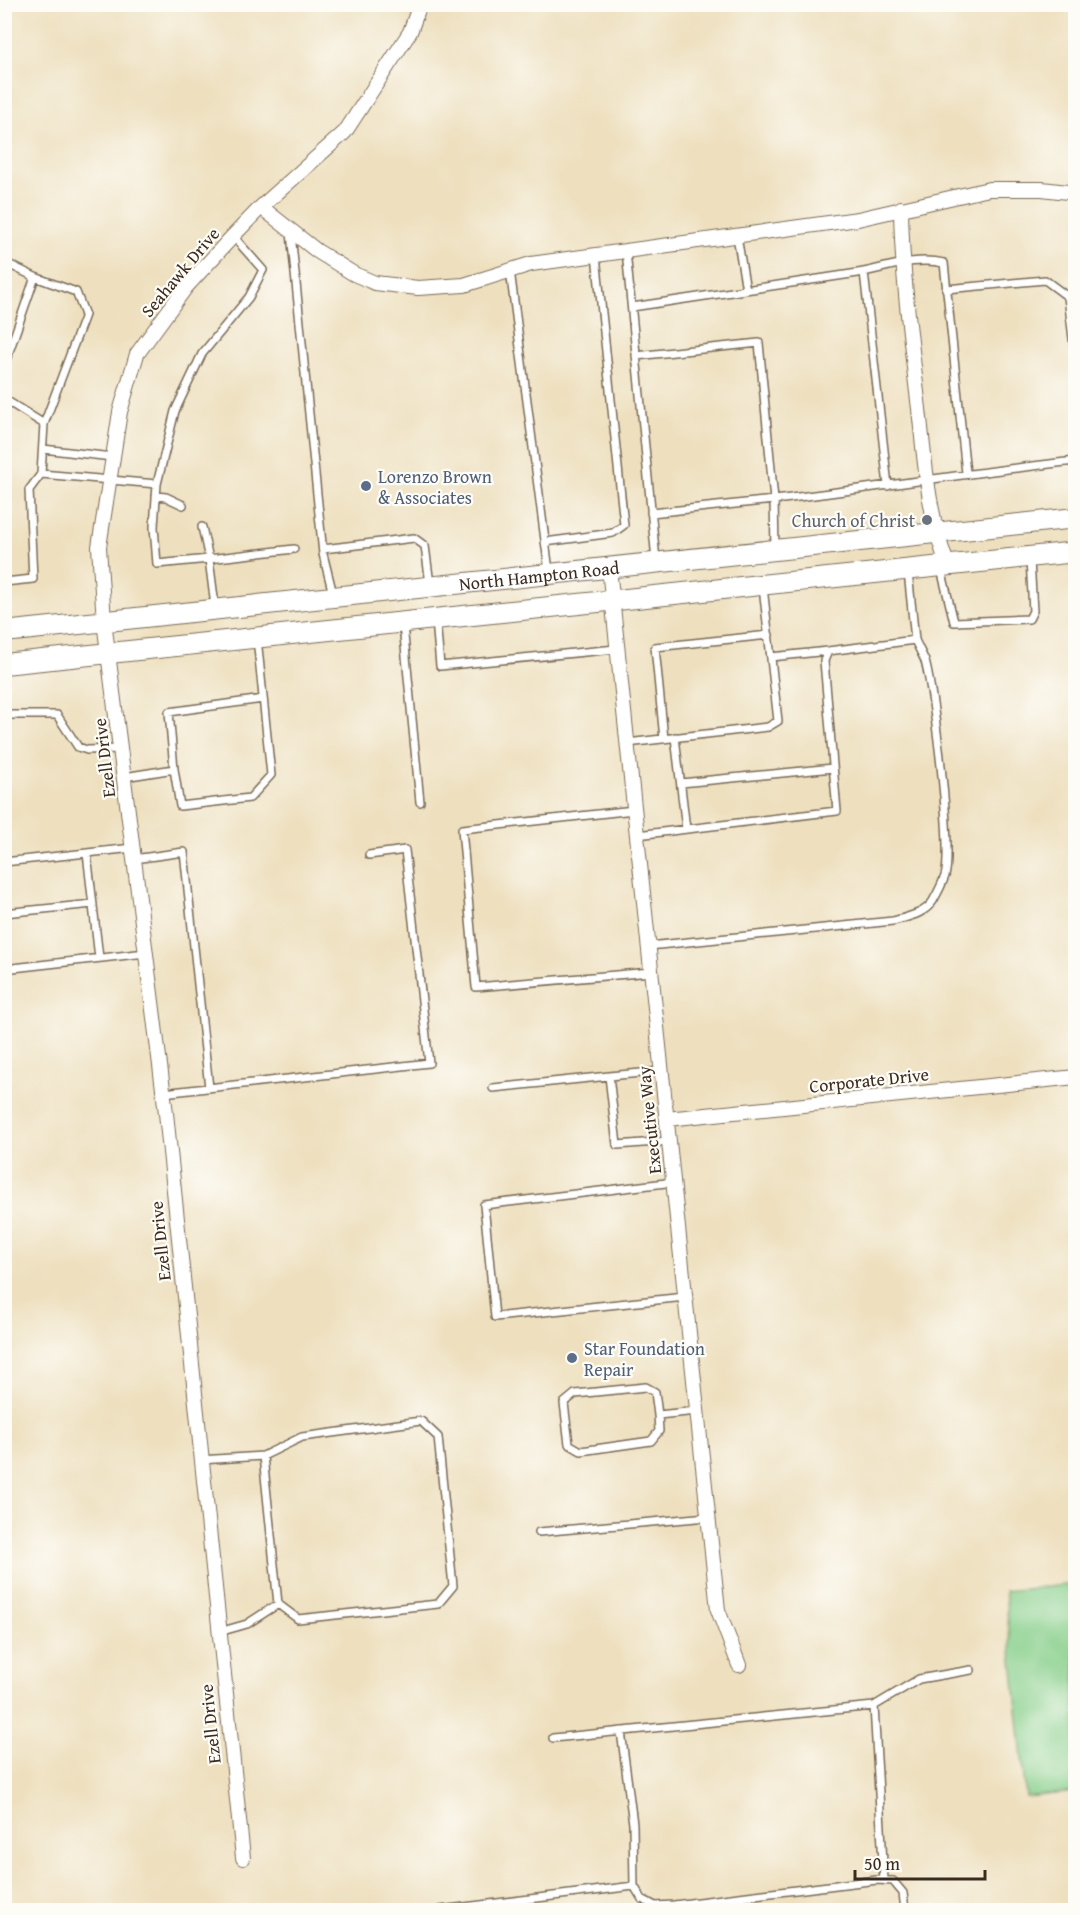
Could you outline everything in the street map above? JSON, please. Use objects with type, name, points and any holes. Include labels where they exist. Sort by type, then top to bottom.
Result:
[{"type":"main road","name":"North Hampton Road","points":[[4,632],[1076,518]]},
{"type":"main road","name":"North Hampton Road","points":[[4,664],[1073,553]]},
{"type":"street","name":"Seahawk Drive","points":[[104,621],[99,547],[120,411],[137,354],[186,287],[233,236],[261,207],[345,132],[410,32],[420,4]]},
{"type":"street","points":[[261,207],[326,257],[354,274],[375,283],[418,288],[453,286],[510,270],[596,255],[858,219],[989,189],[1042,189],[1076,194]]},
{"type":"street","points":[[902,208],[902,263],[927,478],[935,533],[944,566]]},
{"type":"street","name":"Executive Way","points":[[609,568],[718,1610],[739,1665]]},
{"type":"street","name":"Ezell Drive","points":[[104,621],[163,1093],[243,1858]]},
{"type":"street","name":"Corporate Drive","points":[[667,1119],[1076,1077]]},
{"type":"lane","points":[[460,4],[466,4]]},
{"type":"lane","points":[[291,231],[322,549],[333,597]]},
{"type":"lane","points":[[233,236],[263,270],[249,297],[202,354],[176,411],[157,484],[154,527],[157,564],[294,549]]},
{"type":"lane","points":[[737,236],[746,290]]},
{"type":"lane","points":[[626,251],[656,563]]},
{"type":"lane","points":[[546,542],[613,533],[624,525],[596,255]]},
{"type":"lane","points":[[632,307],[864,272],[902,263],[931,260],[944,263],[966,473]]},
{"type":"lane","points":[[4,262],[35,277],[76,292],[85,315],[44,424],[41,474],[30,490],[33,579],[4,582]]},
{"type":"lane","points":[[510,270],[549,574]]},
{"type":"lane","points":[[864,272],[888,486]]},
{"type":"lane","points":[[4,366],[35,277]]},
{"type":"lane","points":[[946,289],[1045,279],[1072,298],[1076,364]]},
{"type":"lane","points":[[636,356],[759,343],[774,500],[775,550]]},
{"type":"lane","points":[[4,399],[44,424]]},
{"type":"lane","points":[[44,449],[112,457]]},
{"type":"lane","points":[[651,513],[774,500],[888,486],[927,478],[1076,461]]},
{"type":"lane","points":[[41,474],[157,484]]},
{"type":"lane","points":[[156,496],[166,497],[183,505]]},
{"type":"lane","points":[[202,527],[209,559],[215,609]]},
{"type":"lane","points":[[322,549],[414,538],[425,546],[430,587]]},
{"type":"lane","points":[[1073,553],[1076,586]]},
{"type":"lane","points":[[944,566],[954,622],[1029,619],[1033,611],[1030,557]]},
{"type":"lane","points":[[648,946],[893,921],[921,912],[932,903],[945,876],[947,859],[931,693],[924,660],[915,640],[908,570]]},
{"type":"lane","points":[[627,743],[768,727],[778,721],[763,585]]},
{"type":"lane","points":[[436,619],[440,666],[616,649]]},
{"type":"lane","points":[[403,623],[420,802]]},
{"type":"lane","points":[[664,739],[655,647],[769,635]]},
{"type":"lane","points":[[257,638],[271,775],[250,798],[180,806],[169,712],[263,699]]},
{"type":"lane","points":[[771,657],[915,640]]},
{"type":"lane","points":[[636,835],[837,811],[824,661],[828,651]]},
{"type":"lane","points":[[4,715],[57,715],[63,720],[78,747],[87,750],[121,749]]},
{"type":"lane","points":[[675,737],[686,829]]},
{"type":"lane","points":[[681,783],[833,768]]},
{"type":"lane","points":[[124,777],[174,769]]},
{"type":"lane","points":[[634,810],[462,829],[476,987],[651,972]]},
{"type":"lane","points":[[163,1093],[429,1063],[405,850],[369,855]]},
{"type":"lane","points":[[4,862],[87,853],[184,852],[209,1088]]},
{"type":"lane","points":[[87,853],[99,958]]},
{"type":"lane","points":[[4,913],[93,904]]},
{"type":"lane","points":[[4,969],[146,953]]},
{"type":"lane","points":[[493,1088],[662,1071]]},
{"type":"lane","points":[[609,1076],[617,1145],[669,1141]]},
{"type":"lane","points":[[674,1182],[484,1205],[495,1317],[685,1297]]},
{"type":"lane","points":[[646,1387],[655,1392],[658,1415],[659,1431],[651,1441],[581,1451],[568,1444],[564,1403],[575,1394],[646,1387]]},
{"type":"lane","points":[[658,1415],[697,1411]]},
{"type":"lane","points":[[200,1460],[263,1456],[302,1437],[421,1421],[438,1437],[453,1586],[438,1604],[298,1619],[278,1604],[263,1456]]},
{"type":"lane","points":[[539,1532],[708,1517]]},
{"type":"lane","points":[[219,1632],[247,1624],[278,1604]]},
{"type":"lane","points":[[553,1738],[874,1706],[919,1679],[971,1670]]},
{"type":"lane","points":[[874,1706],[884,1880]]},
{"type":"lane","points":[[621,1731],[633,1824],[634,1886],[642,1899],[655,1905],[665,1905],[884,1880],[893,1881],[903,1893],[905,1911]]},
{"type":"lane","points":[[440,1911],[634,1886]]},
{"type":"green space","points":[[1075,1584],[1075,1792],[1026,1797],[1005,1591]]},
{"type":"place","name":"Lorenzo Brown & Associates","points":[[366,486]]},
{"type":"place","name":"Church of Christ","points":[[927,520]]},
{"type":"place","name":"Star Foundation Repair","points":[[572,1358]]}]
